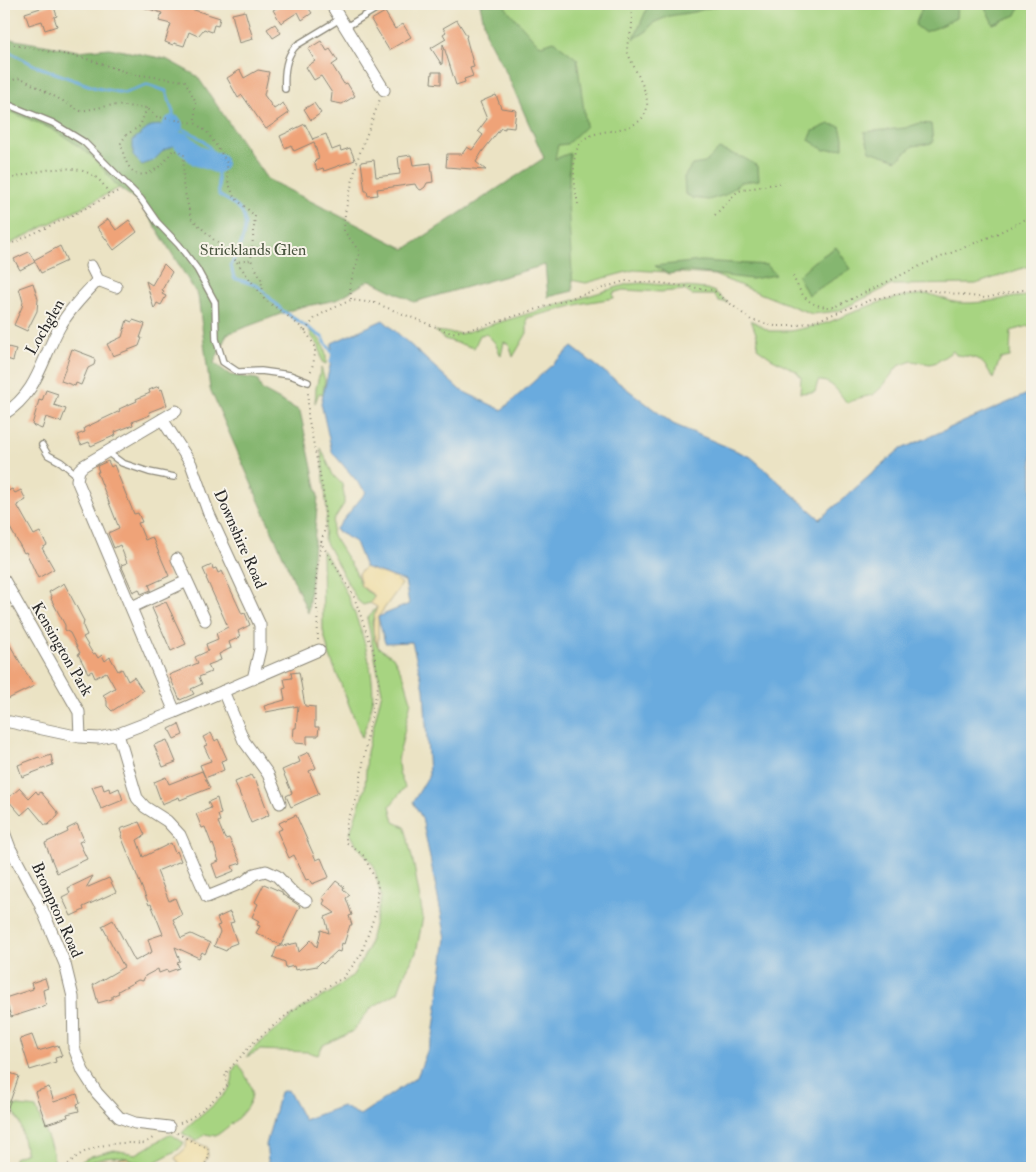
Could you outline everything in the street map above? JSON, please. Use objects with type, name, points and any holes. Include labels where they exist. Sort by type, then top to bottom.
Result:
[{"type":"street","points":[[331,4],[384,90]]},
{"type":"street","points":[[91,266],[98,280],[116,288]]},
{"type":"street","name":"Lochglen","points":[[4,414],[18,404],[30,390],[60,328],[76,304],[98,280]]},
{"type":"street","points":[[175,712],[132,607],[80,489],[77,475],[83,466],[176,411]]},
{"type":"street","name":"Downshire Road","points":[[162,419],[190,464],[209,514],[260,625],[260,649],[253,679]]},
{"type":"street","points":[[178,559],[205,620]]},
{"type":"street","name":"Kensington Park","points":[[4,580],[79,712],[80,737]]},
{"type":"street","points":[[132,607],[187,581]]},
{"type":"street","points":[[4,722],[80,737],[99,738],[118,734],[175,712],[318,650]]},
{"type":"street","points":[[223,691],[244,741],[268,774],[280,803]]},
{"type":"street","points":[[118,734],[137,798],[145,807],[167,821],[180,835],[207,896],[244,882],[254,874],[266,871],[277,876],[293,893],[306,901]]},
{"type":"street","name":"Brompton Road","points":[[4,832],[10,848],[39,902],[65,964],[73,997],[74,1048],[83,1071],[97,1093],[120,1117],[135,1123],[169,1127]]},
{"type":"lane","points":[[285,88],[284,79],[292,51],[297,45],[384,4]]},
{"type":"lane","points":[[4,103],[54,123],[84,142],[141,199],[157,222],[179,245],[197,269],[215,302],[216,339],[223,362],[238,372],[261,371],[290,375],[308,382]]},
{"type":"lane","points":[[42,446],[48,456],[61,462],[77,475]]},
{"type":"lane","points":[[107,452],[122,463],[174,477]]},
{"type":"path","points":[[578,204],[574,187],[575,159],[577,149],[583,140],[595,134],[632,126],[642,117],[647,107],[645,93],[628,52],[627,44],[632,28],[630,4]]},
{"type":"path","points":[[4,43],[84,58],[132,74],[185,81],[195,100],[195,122]]},
{"type":"path","points":[[4,82],[21,78],[81,111],[113,105],[147,108],[157,117],[195,122],[207,132],[227,164],[228,181],[234,197],[255,216],[251,260],[261,280],[264,298]]},
{"type":"path","points":[[351,300],[350,285],[360,252],[344,231],[345,213],[358,158],[384,90]]},
{"type":"path","points":[[147,108],[140,126],[126,135],[121,143],[126,164],[136,174],[147,174],[162,165],[173,150],[184,153],[183,184],[191,218],[237,262],[264,298],[305,330],[315,348],[315,357],[308,382],[308,416],[323,490],[326,524],[316,574],[318,650]]},
{"type":"path","points":[[4,181],[54,168],[74,169],[88,173],[98,179],[109,195]]},
{"type":"path","points":[[715,215],[738,191],[784,182]]},
{"type":"path","points":[[4,247],[102,201],[126,186]]},
{"type":"path","points":[[792,276],[804,297],[812,305],[823,308],[835,307],[922,265],[994,235],[1032,216]]},
{"type":"path","points":[[237,262],[251,260]]},
{"type":"path","points":[[305,330],[315,318],[351,300],[374,303],[451,333],[484,326],[625,281],[670,284],[713,290],[751,320],[775,326],[794,326],[815,321],[871,300],[906,292],[928,290],[985,298],[1023,290],[1032,291]]},
{"type":"path","points":[[65,1168],[81,1152],[98,1146],[131,1143],[138,1145],[147,1142],[169,1127],[189,1120],[209,1104],[226,1086],[225,1074],[255,1041],[288,1014],[328,986],[343,978],[361,955],[376,912],[378,885],[364,856],[346,842],[346,825],[358,795],[369,726],[379,682],[374,653],[353,594],[321,543]]},
{"type":"path","points":[[169,1127],[178,1135],[208,1148],[209,1157],[203,1168]]},
{"type":"green space","name":"Stricklands Glen","points":[[480,4],[505,4],[506,8],[537,43],[542,45],[554,41],[577,59],[586,126],[567,144],[558,145],[555,159],[570,153],[568,204],[573,291],[548,297],[545,265],[414,302],[370,280],[336,300],[297,308],[227,334],[214,363],[230,375],[257,379],[262,390],[300,411],[318,496],[308,613],[210,389],[198,296],[141,203],[119,188],[93,157],[70,140],[51,128],[4,109],[4,38],[78,51],[109,48],[166,59],[197,76],[267,179],[405,249],[544,158],[507,74],[487,37]]},
{"type":"green space","points":[[494,4],[1032,4],[1032,265],[976,284],[892,285],[838,311],[812,314],[714,275],[634,270],[586,283],[571,280],[544,158]]},
{"type":"green space","points":[[652,4],[723,4],[694,12],[669,16],[653,23],[647,31],[634,39],[648,6]]},
{"type":"green space","points":[[928,4],[957,4],[956,18],[924,32],[915,25],[922,8]]},
{"type":"green space","points":[[981,4],[1021,4],[1016,15],[993,24],[984,5]]},
{"type":"green space","points":[[4,109],[39,123],[72,141],[96,160],[119,188],[4,247]]},
{"type":"green space","points":[[920,123],[931,124],[933,143],[913,146],[897,160],[870,151],[864,132],[905,128]]},
{"type":"green space","points":[[829,124],[840,126],[843,148],[824,150],[809,140],[813,131]]},
{"type":"green space","points":[[719,149],[744,158],[758,166],[759,180],[741,182],[725,195],[708,200],[693,198],[685,194],[684,177],[692,165],[705,163]]},
{"type":"green space","points":[[836,247],[851,269],[808,295],[798,276],[813,262]]},
{"type":"green space","points":[[701,261],[767,265],[776,275],[751,279],[686,271],[669,274],[655,266]]},
{"type":"green space","points":[[642,283],[707,289],[715,292],[728,303],[719,301],[714,295],[692,295],[684,290],[661,292],[623,290],[613,293],[614,298],[584,303],[527,318],[527,333],[513,357],[509,344],[504,342],[501,356],[495,343],[487,334],[480,335],[474,348],[444,339],[435,331],[460,334],[628,284]]},
{"type":"green space","points":[[928,294],[962,303],[1032,296],[1032,325],[1011,331],[1010,357],[1000,359],[993,379],[979,360],[956,355],[953,351],[937,362],[930,364],[912,361],[898,366],[883,386],[873,395],[847,403],[835,388],[823,381],[818,381],[815,392],[800,393],[801,377],[796,371],[771,358],[757,348],[758,339],[751,320],[769,331],[791,331],[827,323],[874,304],[904,296]]},
{"type":"green space","points":[[309,329],[322,344],[326,364],[322,362],[319,346]]},
{"type":"green space","points":[[321,368],[325,380],[323,394],[319,393],[315,403],[316,388]]},
{"type":"green space","points":[[321,448],[333,475],[342,484],[344,494],[344,504],[333,521],[332,534],[355,571],[361,586],[375,596],[370,603],[363,605],[357,600],[324,539],[327,512]]},
{"type":"green space","points":[[322,550],[341,582],[359,624],[370,668],[373,688],[372,705],[362,738],[329,654],[323,630]]},
{"type":"green space","points":[[377,607],[372,622],[374,639],[379,648],[393,657],[404,677],[411,701],[398,760],[399,773],[405,787],[390,806],[394,822],[405,827],[414,866],[423,917],[416,953],[405,973],[398,992],[371,1008],[353,1031],[323,1045],[318,1055],[308,1052],[260,1050],[246,1057],[255,1047],[302,1008],[331,992],[353,975],[368,949],[381,897],[374,866],[356,844],[350,833],[365,788],[367,752],[382,692],[367,618]]},
{"type":"green space","points":[[238,1063],[252,1091],[249,1104],[244,1111],[216,1136],[205,1134],[197,1141],[182,1133],[228,1090],[232,1082],[233,1072]]},
{"type":"green space","points":[[11,1105],[36,1108],[53,1152],[55,1168],[14,1168],[14,1158],[26,1153],[20,1124]]},
{"type":"green space","points":[[171,1134],[184,1143],[179,1149],[148,1166],[127,1158],[115,1156],[101,1158],[78,1167],[69,1168],[91,1156],[114,1150],[136,1154]]},
{"type":"sand","points":[[365,567],[395,578],[402,584],[378,617],[378,646],[373,626],[377,607],[370,603],[375,596],[361,586],[358,574]]},
{"type":"sand","points":[[187,1139],[207,1147],[208,1156],[201,1168],[174,1168],[179,1163],[175,1158],[186,1148]]},
{"type":"sand","points":[[127,1158],[140,1166],[140,1168],[77,1168],[102,1160]]},
{"type":"water","points":[[161,125],[183,142],[164,150],[153,161],[142,165],[133,156],[133,140],[151,126]]},
{"type":"water","points":[[383,320],[460,390],[502,410],[572,347],[673,424],[751,457],[820,519],[899,450],[1032,392],[1032,1168],[269,1168],[266,1145],[280,1092],[288,1090],[304,1120],[342,1106],[360,1115],[417,1077],[433,1036],[446,938],[422,818],[413,802],[429,775],[424,689],[412,642],[385,643],[378,617],[409,604],[405,581],[365,567],[355,542],[335,530],[366,492],[332,452],[321,403],[331,362],[332,343]]},
{"type":"building","points":[[53,4],[57,16],[54,17],[57,26],[45,30],[42,21],[29,25],[25,13]]},
{"type":"building","points":[[139,4],[175,4],[220,18],[218,26],[214,25],[212,32],[204,29],[198,36],[189,32],[184,46],[174,43],[173,45],[165,42],[171,24],[159,21],[162,13],[139,6]]},
{"type":"building","points":[[283,4],[310,4],[307,6],[312,13],[302,20],[298,12],[281,23],[273,10]]},
{"type":"building","points":[[245,11],[253,39],[239,43],[232,14]]},
{"type":"building","points":[[385,12],[395,29],[403,24],[411,37],[389,50],[371,20]]},
{"type":"building","points":[[457,20],[467,36],[474,67],[470,68],[473,76],[464,79],[465,82],[456,85],[443,44],[442,65],[431,48],[446,39],[443,34],[446,32],[443,28]]},
{"type":"building","points":[[275,24],[281,33],[273,38],[267,29]]},
{"type":"building","points":[[321,41],[327,51],[330,49],[338,61],[332,65],[344,84],[347,83],[355,96],[342,104],[331,102],[332,93],[321,76],[314,80],[306,67],[315,61],[308,49]]},
{"type":"building","points":[[240,70],[244,78],[258,70],[269,72],[264,95],[274,109],[283,103],[289,113],[266,129],[242,95],[238,98],[227,78]]},
{"type":"building","points":[[432,72],[441,72],[441,84],[431,83]]},
{"type":"building","points":[[496,95],[501,108],[516,110],[514,128],[501,128],[482,152],[476,162],[486,170],[446,167],[447,154],[462,154],[467,147],[472,150],[483,135],[478,131],[487,119],[480,102]]},
{"type":"building","points":[[314,103],[321,113],[311,120],[304,109]]},
{"type":"building","points":[[305,124],[312,139],[326,134],[332,150],[340,147],[341,151],[350,148],[355,160],[324,171],[323,168],[317,170],[314,161],[319,159],[314,142],[294,151],[291,145],[285,148],[280,136]]},
{"type":"building","points":[[411,155],[413,165],[431,163],[433,182],[427,183],[421,190],[415,184],[377,189],[378,195],[368,196],[367,191],[365,191],[361,162],[374,160],[376,177],[400,174],[398,157]]},
{"type":"building","points":[[108,219],[116,230],[129,220],[137,232],[114,250],[97,227]]},
{"type":"building","points":[[60,246],[67,261],[41,273],[34,260]]},
{"type":"building","points":[[29,252],[35,262],[20,270],[14,259]]},
{"type":"building","points":[[164,264],[172,272],[162,290],[164,291],[162,294],[166,296],[161,305],[157,303],[154,309],[146,281],[152,285]]},
{"type":"building","points":[[33,283],[38,299],[37,311],[27,331],[14,325],[23,302],[19,288]]},
{"type":"building","points":[[127,320],[145,324],[139,346],[113,356],[107,344],[122,337]]},
{"type":"building","points":[[4,346],[16,349],[13,361],[4,358]]},
{"type":"building","points":[[72,349],[93,357],[95,361],[94,365],[88,368],[81,385],[76,383],[75,386],[61,381]]},
{"type":"building","points":[[159,386],[160,390],[162,389],[167,405],[149,412],[150,415],[132,422],[133,425],[115,432],[116,435],[91,446],[89,442],[81,445],[77,435],[85,432],[84,428],[120,411],[119,409],[137,401],[136,399],[150,393],[149,390]]},
{"type":"building","points":[[46,390],[58,394],[54,405],[66,409],[61,422],[46,417],[42,429],[32,425],[39,400],[42,401]]},
{"type":"building","points":[[108,461],[111,467],[114,465],[134,514],[138,513],[142,522],[138,523],[145,540],[152,537],[169,576],[149,585],[151,590],[141,594],[139,589],[133,592],[121,565],[127,563],[120,545],[114,548],[108,533],[119,528],[97,472],[99,472],[97,466]]},
{"type":"building","points":[[12,489],[15,493],[21,490],[26,500],[17,505],[34,535],[40,532],[47,545],[42,548],[54,569],[38,578],[26,552],[24,553],[4,517],[4,493]]},
{"type":"building","points":[[212,565],[213,569],[216,568],[218,573],[222,571],[242,614],[245,613],[250,625],[238,631],[240,637],[229,642],[231,648],[219,654],[221,660],[208,665],[211,672],[199,677],[202,684],[191,689],[194,694],[180,700],[169,675],[198,663],[195,657],[208,651],[206,644],[218,639],[216,633],[228,627],[203,569]]},
{"type":"building","points":[[64,583],[84,621],[83,626],[87,635],[83,637],[93,654],[95,653],[98,658],[102,655],[105,661],[110,657],[118,671],[122,669],[128,681],[134,677],[143,691],[112,711],[107,706],[107,701],[103,695],[115,688],[106,672],[95,678],[92,671],[88,673],[70,633],[65,630],[65,625],[51,599],[49,592]]},
{"type":"building","points":[[166,602],[186,644],[171,651],[152,608]]},
{"type":"building","points":[[4,635],[34,686],[4,701]]},
{"type":"building","points":[[299,672],[305,706],[315,707],[315,727],[319,727],[318,736],[307,736],[307,744],[295,743],[295,740],[293,740],[298,706],[266,712],[264,706],[285,700],[283,689],[286,688],[284,679],[292,678],[291,673]]},
{"type":"building","points":[[179,724],[183,735],[174,739],[169,729]]},
{"type":"building","points":[[211,733],[215,741],[218,739],[227,759],[221,761],[224,770],[205,778],[210,788],[180,800],[179,797],[162,804],[154,782],[166,777],[169,784],[202,771],[205,777],[200,765],[211,761],[204,746],[207,745],[203,737]]},
{"type":"building","points":[[167,740],[176,762],[163,767],[154,745]]},
{"type":"building","points":[[309,752],[316,768],[309,771],[319,794],[291,807],[286,796],[292,793],[282,770],[300,762],[298,757]]},
{"type":"building","points":[[51,755],[53,765],[22,777],[18,765],[39,757],[40,759]]},
{"type":"building","points":[[251,775],[253,779],[255,778],[269,815],[251,823],[235,782]]},
{"type":"building","points":[[102,784],[104,790],[109,788],[110,792],[119,788],[123,800],[101,809],[92,787]]},
{"type":"building","points":[[20,788],[29,798],[36,791],[38,794],[41,792],[58,813],[58,816],[48,825],[45,825],[30,807],[21,815],[7,799]]},
{"type":"building","points":[[217,798],[221,814],[218,815],[220,821],[218,822],[225,839],[229,838],[241,863],[232,866],[234,871],[217,878],[212,864],[219,861],[205,827],[202,828],[196,814],[211,808],[208,802]]},
{"type":"building","points":[[296,815],[316,860],[321,858],[329,877],[312,884],[309,879],[306,880],[294,855],[289,858],[277,831],[282,829],[279,823]]},
{"type":"building","points":[[139,822],[145,835],[137,840],[143,857],[171,843],[181,861],[157,871],[169,901],[175,898],[182,915],[173,919],[181,938],[191,934],[210,943],[205,954],[202,952],[199,958],[175,947],[180,961],[177,962],[179,968],[159,973],[158,969],[145,976],[143,981],[138,980],[118,991],[119,993],[112,996],[112,999],[98,1003],[93,985],[124,967],[102,926],[113,920],[135,961],[152,952],[148,939],[163,934],[121,836],[120,829]]},
{"type":"building","points":[[77,824],[84,840],[79,842],[87,859],[57,873],[45,843],[68,832],[67,829]]},
{"type":"building","points":[[93,876],[86,888],[109,878],[116,892],[83,907],[84,910],[71,916],[62,897],[70,893],[68,888]]},
{"type":"building","points":[[336,881],[350,895],[346,898],[352,915],[349,916],[352,925],[350,925],[344,944],[342,943],[340,952],[337,951],[323,964],[321,962],[317,966],[295,970],[294,966],[286,968],[285,962],[273,957],[277,947],[297,943],[299,952],[311,940],[317,947],[321,930],[329,933],[325,917],[335,913],[323,904],[325,900],[322,898]]},
{"type":"building","points":[[264,884],[282,892],[283,895],[300,906],[281,945],[256,933],[260,926],[257,925],[259,921],[252,917],[258,904],[255,902]]},
{"type":"building","points":[[230,912],[234,922],[230,923],[237,943],[229,946],[226,951],[214,946],[220,932],[217,926],[220,925],[217,918]]},
{"type":"building","points":[[45,978],[48,988],[43,990],[46,1006],[11,1017],[5,998],[33,989],[31,983]]},
{"type":"building","points":[[32,1035],[38,1051],[58,1045],[62,1056],[55,1058],[56,1062],[30,1070],[20,1039]]},
{"type":"building","points":[[4,1071],[19,1076],[5,1116],[4,1115]]},
{"type":"building","points":[[49,1087],[54,1102],[77,1094],[80,1103],[77,1104],[79,1111],[67,1114],[68,1117],[46,1124],[35,1092]]},
{"type":"waterway","points":[[4,49],[36,66],[96,88],[124,93],[147,85],[166,91],[173,112],[173,125],[195,135],[209,147],[216,160],[219,195],[235,205],[243,215],[245,229],[238,252],[231,265],[234,278],[258,286],[283,311],[322,337],[333,354],[331,362]]},
{"type":"waterway","points":[[169,131],[173,125]]},
{"type":"waterway","points":[[183,142],[198,156],[217,163]]}]
